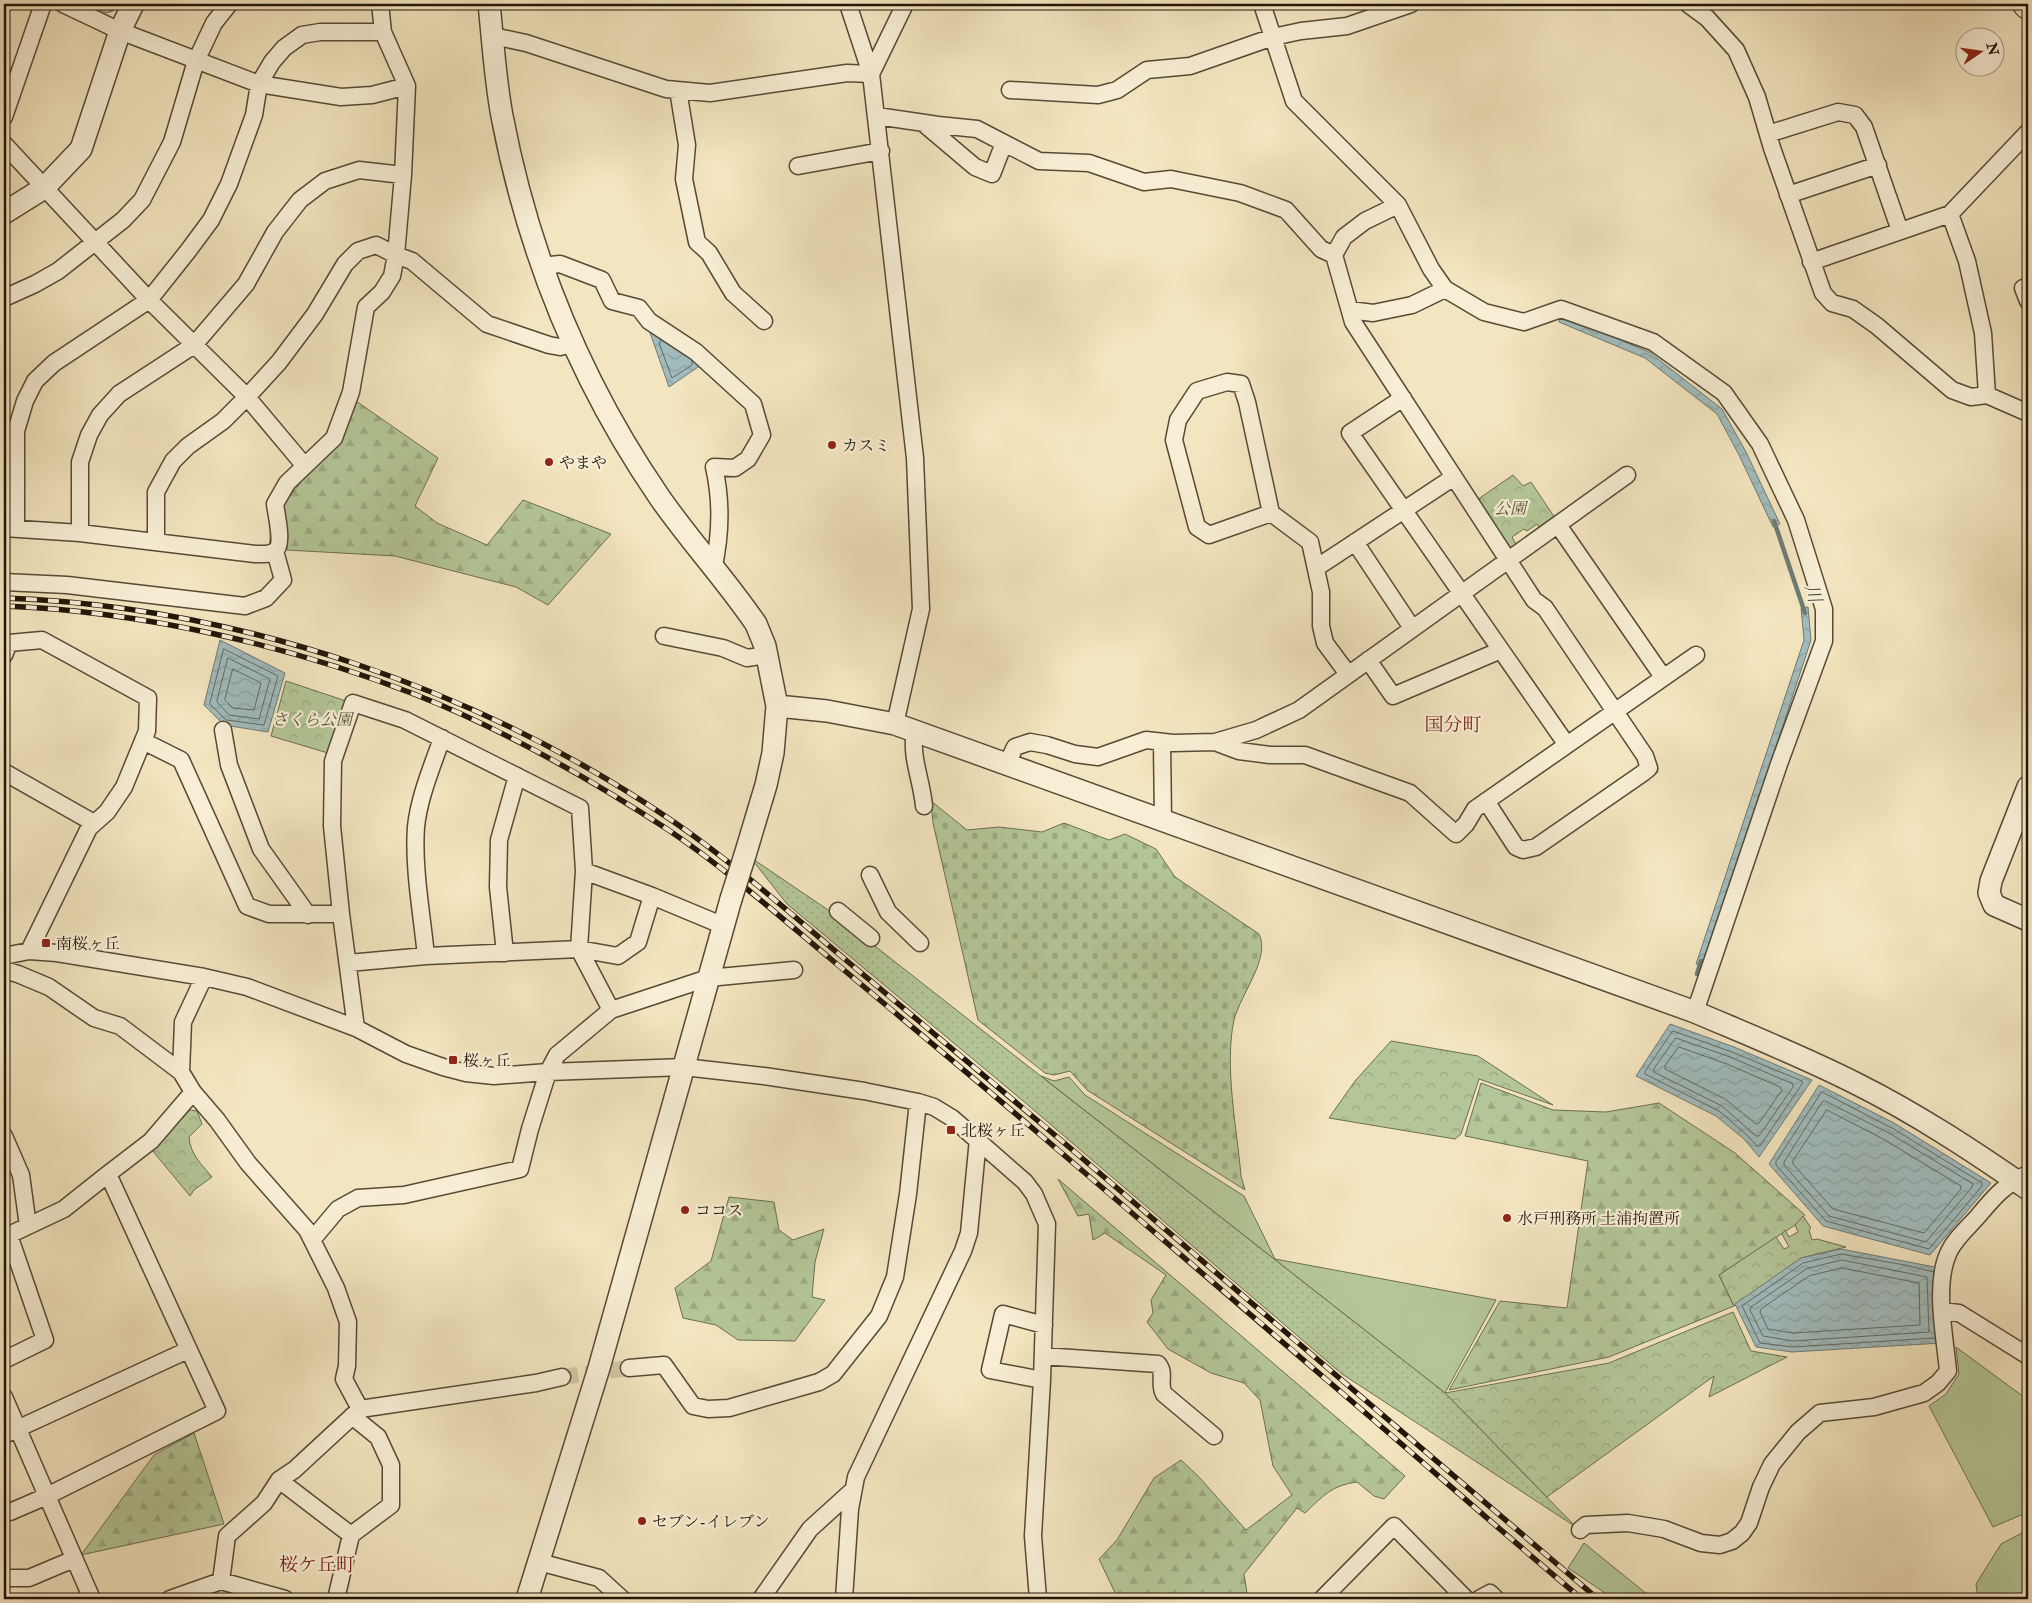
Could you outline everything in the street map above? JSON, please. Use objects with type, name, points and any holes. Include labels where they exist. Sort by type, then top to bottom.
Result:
[{"type":"street","points":[[4,117],[43,4]]},
{"type":"street","points":[[63,4],[120,31],[259,84],[341,97],[372,95],[407,86]]},
{"type":"street","points":[[4,213],[44,188],[81,149],[120,31],[133,4]]},
{"type":"street","points":[[4,298],[58,271],[124,220],[142,200],[172,142],[196,61],[214,23],[229,4]]},
{"type":"street","points":[[380,4],[383,32],[407,86],[403,175],[396,255],[392,276],[382,292],[366,307],[350,392],[334,438],[304,465],[288,483],[275,504],[279,547],[275,551],[266,554],[255,554],[156,541],[10,528],[16,431],[25,401],[35,381],[54,363],[149,300],[210,220],[225,191],[254,115],[259,84],[272,62],[284,48],[302,36],[320,32],[383,32]]},
{"type":"street","points":[[489,4],[502,116],[513,167],[541,266],[573,344],[610,418],[629,450],[660,498],[756,624],[767,655],[777,706],[773,753],[766,785],[708,978],[599,1368],[527,1599]]},
{"type":"street","points":[[848,4],[871,74],[915,458],[921,609],[895,724]]},
{"type":"street","points":[[871,74],[904,4]]},
{"type":"street","points":[[1262,4],[1294,101],[1398,205],[1431,268],[1445,288],[1484,312],[1524,322],[1562,309],[1653,342],[1724,394],[1760,444],[1796,520],[1824,609],[1824,641],[1694,1012]]},
{"type":"street","points":[[1010,90],[1098,95],[1118,90],[1147,70],[1190,66],[1273,37],[1301,31],[1347,26],[1411,4]]},
{"type":"street","points":[[1688,4],[1707,18],[1736,50],[1757,97],[1788,195],[1823,293],[1832,303],[1853,309],[1877,326],[1952,390],[1971,397],[1987,395],[2028,413]]},
{"type":"street","points":[[493,36],[526,43],[666,88],[678,90],[710,93],[847,73],[871,74]]},
{"type":"street","points":[[678,90],[687,145],[684,179],[697,242],[709,253],[733,292],[764,321]]},
{"type":"street","points":[[1768,134],[1838,112],[1855,115],[1864,127],[1900,231]]},
{"type":"street","points":[[877,116],[977,129],[1039,161],[1089,163],[1144,182],[1170,178],[1240,193],[1286,210],[1321,249],[1334,256]]},
{"type":"street","points":[[923,123],[975,167],[992,174],[1004,143]]},
{"type":"street","points":[[1811,262],[1950,214],[2028,132]]},
{"type":"street","points":[[4,144],[149,300],[247,397],[304,465]]},
{"type":"street","points":[[798,166],[881,151]]},
{"type":"street","points":[[1788,195],[1878,165]]},
{"type":"street","points":[[80,533],[80,462],[89,435],[100,415],[119,394],[194,345],[246,284],[275,232],[300,200],[325,180],[359,170],[403,175]]},
{"type":"street","points":[[1398,205],[1365,221],[1344,237],[1334,256],[1353,322],[1534,600],[1545,608],[1645,756],[1649,768],[1536,846],[1523,850],[1516,847],[1486,801]]},
{"type":"street","points":[[1950,214],[1966,261],[1983,333],[1987,395]]},
{"type":"street","points":[[156,541],[156,492],[173,461],[188,446],[224,421],[279,362],[316,314],[345,264],[358,250],[376,245],[412,261],[487,324],[549,345],[560,347],[573,344]]},
{"type":"street","points":[[541,266],[560,264],[602,280],[612,301],[639,308],[648,321],[696,352],[753,404],[762,435],[748,459],[734,468],[714,467],[720,504],[719,544],[714,570]]},
{"type":"street","points":[[1350,310],[1373,313],[1412,305],[1445,288]]},
{"type":"street","points":[[1272,513],[1209,535],[1197,527],[1174,440],[1178,420],[1197,391],[1227,382],[1241,384],[1248,402],[1272,513],[1310,542],[1321,592],[1321,626],[1325,643],[1348,674]]},
{"type":"street","points":[[1403,398],[1350,433],[1567,744]]},
{"type":"street","points":[[1007,764],[1015,747],[1030,742],[1048,745],[1075,754],[1098,757],[1146,740],[1162,742],[1215,742],[1256,730],[1299,710],[1627,475]]},
{"type":"street","points":[[1316,568],[1454,477]]},
{"type":"street","points":[[1558,524],[1664,677]]},
{"type":"street","points":[[1355,542],[1412,628]]},
{"type":"street","points":[[4,582],[66,585],[245,606],[266,598],[283,580],[275,551]]},
{"type":"street","points":[[664,636],[723,648],[748,658],[767,655]]},
{"type":"street","points":[[4,655],[9,642],[42,640],[148,698],[147,731],[124,786],[107,812],[89,828],[29,951]]},
{"type":"street","points":[[1368,660],[1393,696],[1501,650]]},
{"type":"street","points":[[1215,742],[1239,750],[1270,755],[1305,755],[1410,793],[1456,834],[1466,824],[1475,809],[1696,655]]},
{"type":"street","points":[[356,1028],[340,914],[332,826],[332,761],[353,703],[405,720],[580,808],[584,871],[579,949],[611,1010]]},
{"type":"street","points":[[777,706],[827,711],[895,724],[1694,1012],[1810,1061],[1860,1085],[2024,1181]]},
{"type":"street","points":[[223,730],[229,765],[261,849],[308,915]]},
{"type":"street","points":[[915,732],[914,753],[922,786],[924,806]]},
{"type":"street","points":[[426,956],[416,854],[416,826],[426,784],[442,738]]},
{"type":"street","points":[[143,741],[181,760],[247,906],[269,914],[340,914]]},
{"type":"street","points":[[1162,742],[1163,821]]},
{"type":"street","points":[[4,772],[94,823]]},
{"type":"street","points":[[505,952],[498,887],[499,840],[517,776]]},
{"type":"street","points":[[2028,787],[1991,880],[1989,893],[1994,905],[2028,920]]},
{"type":"street","points":[[584,871],[652,896],[724,926]]},
{"type":"street","points":[[870,875],[888,912],[920,943]]},
{"type":"street","points":[[348,963],[426,956],[579,949],[618,956],[638,942],[652,896]]},
{"type":"street","points":[[838,911],[871,938]]},
{"type":"street","points":[[4,956],[29,951],[58,953],[204,977],[247,987],[356,1028],[406,1054],[466,1073],[494,1076],[684,1067],[764,1076],[918,1102],[934,1107],[952,1118],[1025,1182],[1034,1194],[1047,1224],[1042,1380],[1033,1536],[1038,1599]]},
{"type":"street","points":[[4,970],[49,988],[94,1018],[120,1026],[181,1072],[193,1092],[217,1120],[248,1162],[307,1230],[336,1288],[348,1322],[347,1366],[344,1379],[356,1413],[378,1437],[391,1465],[391,1505],[351,1535],[336,1599]]},
{"type":"street","points":[[312,1240],[338,1209],[358,1198],[404,1195],[520,1169],[548,1072],[557,1055],[611,1010],[708,978],[794,970]]},
{"type":"street","points":[[181,1072],[183,1022],[204,977]]},
{"type":"street","points":[[4,1360],[45,1340],[6,1236],[64,1209],[151,1141],[193,1092]]},
{"type":"street","points":[[629,1368],[664,1365],[693,1406],[708,1409],[730,1408],[819,1382],[833,1374],[879,1316],[895,1277],[908,1194],[918,1102]]},
{"type":"street","points":[[4,1136],[21,1175],[28,1226]]},
{"type":"street","points":[[844,1599],[853,1490],[864,1458],[963,1251],[969,1233],[978,1139]]},
{"type":"street","points":[[4,1512],[10,1512],[47,1496],[217,1411],[108,1174]]},
{"type":"street","points":[[1580,1530],[1586,1525],[1628,1523],[1664,1529],[1700,1543],[1720,1545],[1732,1541],[1742,1533],[1749,1523],[1761,1487],[1772,1464],[1798,1432],[1820,1413],[1874,1407],[1924,1393],[1938,1383],[1948,1371],[1942,1311],[1942,1278],[1948,1253],[2001,1189],[2024,1181]]},
{"type":"street","points":[[1942,1311],[1959,1313],[2028,1356]]},
{"type":"street","points":[[1042,1380],[990,1370],[1003,1314],[1044,1325]]},
{"type":"street","points":[[11,1432],[188,1350]]},
{"type":"street","points":[[1043,1356],[1158,1364],[1162,1368],[1161,1386],[1164,1394],[1214,1436]]},
{"type":"street","points":[[221,1581],[227,1536],[264,1503],[279,1480],[294,1470],[356,1413],[562,1377]]},
{"type":"street","points":[[4,1397],[11,1432],[47,1496],[92,1599]]},
{"type":"street","points":[[279,1480],[351,1535]]},
{"type":"street","points":[[761,1599],[810,1529],[853,1490]]},
{"type":"street","points":[[1322,1599],[1394,1526],[1466,1599]]},
{"type":"street","points":[[4,1578],[29,1578],[74,1559]]},
{"type":"street","points":[[539,1562],[599,1578],[622,1599]]},
{"type":"street","points":[[170,1599],[221,1581],[285,1599]]},
{"type":"street","points":[[1479,1599],[1490,1593],[1496,1599]]},
{"type":"green space","points":[[86,4],[117,4],[113,11],[106,13]]},
{"type":"green space","points":[[356,401],[438,458],[415,506],[437,523],[487,545],[523,500],[611,534],[548,605],[516,587],[395,556],[287,550],[283,505],[316,463],[341,442]]},
{"type":"green space","name":"公園","points":[[1513,475],[1523,486],[1531,482],[1557,521],[1542,532],[1537,524],[1527,531],[1524,529],[1512,537],[1518,548],[1511,553],[1474,502]]},
{"type":"green space","name":"さくら公園","points":[[286,681],[349,702],[328,753],[271,736]]},
{"type":"green space","points":[[931,801],[967,830],[999,827],[1042,832],[1064,823],[1109,840],[1125,834],[1156,849],[1175,877],[1259,934],[1262,944],[1261,954],[1253,977],[1237,1010],[1231,1038],[1232,1098],[1241,1176],[1245,1190],[1087,1090],[1070,1071],[1054,1075],[1045,1073],[978,1020],[933,823]]},
{"type":"green space","points":[[750,857],[834,914],[1445,1393],[1576,1527],[1342,1374],[1028,1105],[787,904]]},
{"type":"green space","points":[[1391,1041],[1478,1056],[1553,1105],[1479,1079],[1461,1134],[1455,1139],[1329,1118],[1355,1081]]},
{"type":"green space","points":[[1041,1076],[1054,1081],[1069,1077],[1085,1095],[1244,1196],[1275,1259],[1496,1300],[1445,1393]]},
{"type":"green space","points":[[1481,1083],[1553,1110],[1606,1112],[1659,1103],[1735,1153],[1805,1215],[1795,1225],[1719,1275],[1734,1306],[1609,1357],[1449,1390],[1500,1301],[1567,1308],[1588,1161],[1465,1136]]},
{"type":"green space","points":[[190,1110],[197,1111],[202,1124],[189,1137],[190,1143],[197,1159],[212,1177],[194,1190],[190,1196],[152,1150]]},
{"type":"green space","points":[[1058,1179],[1405,1476],[1384,1499],[1374,1496],[1357,1482],[1348,1483],[1334,1489],[1305,1513],[1297,1508],[1244,1574],[1248,1599],[1118,1599],[1099,1559],[1117,1540],[1154,1478],[1181,1460],[1199,1477],[1246,1530],[1292,1495],[1273,1466],[1260,1400],[1244,1383],[1211,1373],[1168,1349],[1147,1322],[1153,1313],[1151,1300],[1166,1275],[1105,1233],[1093,1240],[1089,1214],[1078,1216]]},
{"type":"green space","points":[[729,1197],[774,1202],[779,1230],[793,1240],[824,1229],[815,1262],[812,1297],[825,1300],[795,1341],[738,1340],[716,1325],[683,1318],[675,1288],[711,1261]]},
{"type":"green space","points":[[1803,1216],[1811,1228],[1809,1230],[1812,1240],[1817,1239],[1846,1247],[1801,1258],[1734,1306],[1719,1275],[1776,1237],[1784,1249],[1789,1247],[1782,1234],[1785,1230],[1789,1237],[1798,1232],[1795,1225]]},
{"type":"green space","points":[[1733,1312],[1751,1351],[1787,1357],[1709,1397],[1714,1376],[1547,1497],[1445,1393],[1609,1363]]},
{"type":"green space","points":[[1956,1347],[2028,1400],[2028,1512],[1993,1527],[1929,1406],[1946,1394],[1959,1374]]},
{"type":"green space","points":[[194,1433],[224,1524],[81,1555],[154,1455]]},
{"type":"green space","points":[[2028,1530],[2028,1599],[1978,1599],[1976,1584],[2001,1544]]},
{"type":"green space","points":[[1584,1543],[1653,1599],[1614,1599],[1568,1568]]},
{"type":"water","points":[[1561,315],[1649,352],[1722,409],[1746,452],[1780,524],[1773,527],[1739,455],[1717,414],[1645,358],[1559,322]]},
{"type":"water","points":[[647,324],[701,365],[669,387]]},
{"type":"water","points":[[1808,607],[1811,640],[1704,966],[1696,964],[1804,640],[1801,608]]},
{"type":"water","points":[[220,640],[285,673],[268,732],[224,725],[204,705]]},
{"type":"water","points":[[1670,1024],[1734,1047],[1812,1080],[1759,1157],[1744,1139],[1716,1116],[1636,1076]]},
{"type":"water","points":[[1819,1085],[1894,1123],[1991,1183],[1930,1255],[1823,1226],[1769,1164]]},
{"type":"water","points":[[1841,1249],[1940,1268],[1942,1343],[1792,1352],[1756,1347],[1735,1304],[1801,1258]]},
{"type":"waterway","name":"川","points":[[1774,521],[1805,613]]},
{"type":"waterway","name":"川","points":[[1697,974],[1701,961]]},
{"type":"tunnel","points":[[562,1377],[629,1368]]},
{"type":"railway","points":[[4,598],[92,605],[180,618],[268,638],[354,664],[439,695],[521,732],[599,775],[674,822],[762,889],[1069,1147],[1598,1599]]},
{"type":"railway","points":[[4,606],[55,609],[160,623],[264,646],[365,676],[414,694],[512,738],[637,810],[689,844],[771,909],[1037,1132],[1582,1599]]},
{"type":"place","name":"カスミ","points":[[832,445]]},
{"type":"place","name":"やまや","points":[[549,462]]},
{"type":"place","name":"南桜ヶ丘","points":[[46,943]]},
{"type":"place","name":"桜ヶ丘","points":[[453,1060]]},
{"type":"place","name":"北桜ヶ丘","points":[[951,1130]]},
{"type":"place","name":"ココス","points":[[685,1210]]},
{"type":"place","name":"水戸刑務所 土浦拘置所","points":[[1507,1218]]},
{"type":"place","name":"セブン-イレブン","points":[[642,1521]]},
{"type":"district","name":"国分町","points":[[1453,724]]},
{"type":"district","name":"桜ケ丘町","points":[[317,1564]]}]
